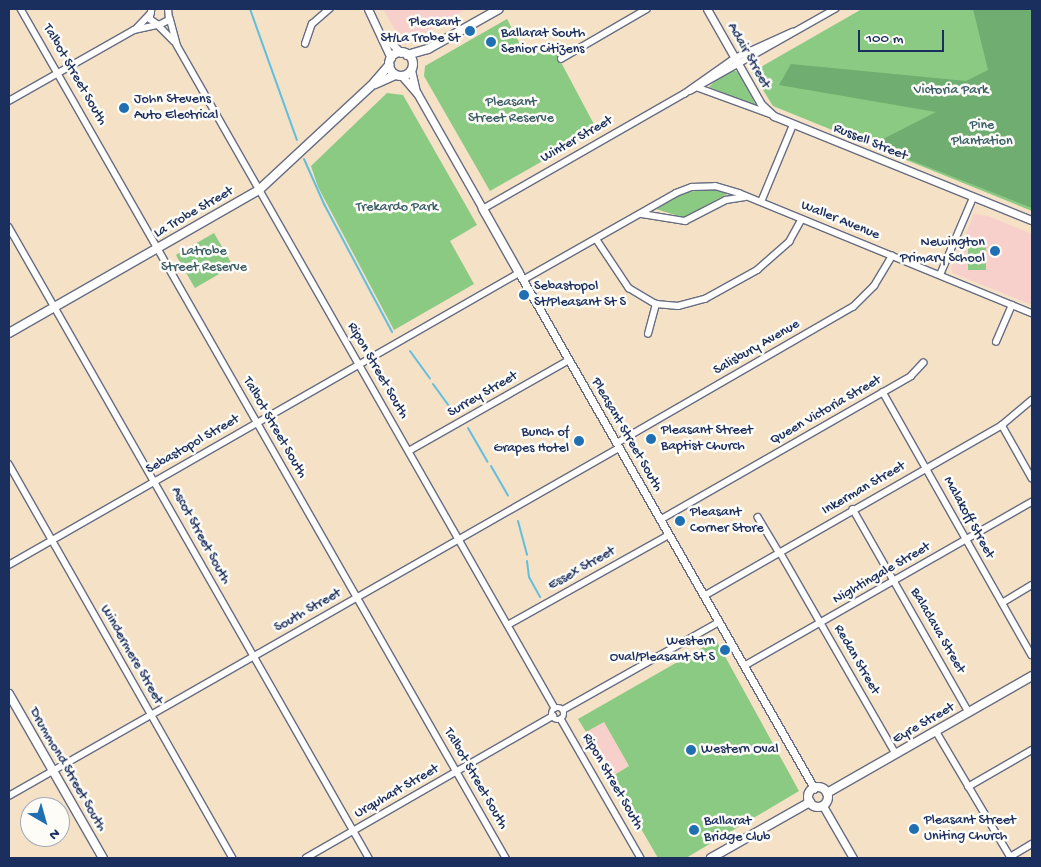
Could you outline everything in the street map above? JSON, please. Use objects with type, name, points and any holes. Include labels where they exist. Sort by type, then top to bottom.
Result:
[{"type":"main road","points":[[398,76],[390,62],[404,54],[428,48],[499,9]]},
{"type":"main road","points":[[404,54],[412,67],[428,48]]},
{"type":"main road","name":"La Trobe Street","points":[[9,333],[260,189],[371,86],[390,62]]},
{"type":"main road","name":"La Trobe Street","points":[[371,86],[398,76],[412,67]]},
{"type":"main road","name":"Pleasant Street South","points":[[483,209],[521,276]]},
{"type":"main road","name":"Eyre Street","points":[[827,793],[1032,676]]},
{"type":"main road","name":"Drummond Street South","points":[[9,694],[103,858]]},
{"type":"main road","points":[[814,788],[823,788],[827,793],[828,800],[823,806],[816,807],[810,802],[809,796],[814,788]]},
{"type":"main road","points":[[711,858],[810,802]]},
{"type":"street","name":"Talbot Street South","points":[[21,9],[506,858]]},
{"type":"street","name":"Ripon Street South","points":[[168,9],[177,45]]},
{"type":"street","points":[[9,101],[134,30],[165,24],[177,9]]},
{"type":"street","points":[[305,44],[312,24],[329,9]]},
{"type":"street","points":[[368,9],[384,36],[404,54]]},
{"type":"street","points":[[561,58],[647,9]]},
{"type":"street","name":"Adair Street","points":[[706,9],[770,114]]},
{"type":"street","name":"Winter Street","points":[[483,209],[684,94],[736,60],[775,45],[792,32],[835,9]]},
{"type":"street","points":[[134,30],[150,11]]},
{"type":"street","name":"Ripon Street South","points":[[150,11],[157,25],[177,45],[555,708]]},
{"type":"street","points":[[384,36],[390,62]]},
{"type":"street","name":"Winter Street","points":[[684,94],[699,88],[736,60]]},
{"type":"street","name":"Pleasant Street South","points":[[412,67],[417,94]]},
{"type":"street","name":"Pleasant Street South","points":[[398,76],[417,94],[483,209]]},
{"type":"street","name":"Russell Street","points":[[699,88],[770,114],[973,198],[1032,220]]},
{"type":"street","points":[[761,202],[793,125]]},
{"type":"street","name":"Waller Avenue","points":[[521,276],[597,240],[676,193],[697,186],[720,186],[1032,314]]},
{"type":"street","name":"Waller Avenue","points":[[639,214],[652,214],[685,221],[729,198],[750,198]]},
{"type":"street","points":[[940,275],[973,198]]},
{"type":"street","points":[[597,240],[628,288],[656,304],[678,306],[705,300],[757,270],[790,242],[802,219]]},
{"type":"street","name":"Ascot Street South","points":[[9,227],[369,858]]},
{"type":"street","name":"Salisbury Avenue","points":[[618,445],[853,308],[874,286],[892,256]]},
{"type":"street","name":"Pleasant Street South","points":[[521,276],[814,788]]},
{"type":"street","name":"Sebastopol Street","points":[[9,565],[359,365],[521,276]]},
{"type":"street","points":[[648,334],[656,304]]},
{"type":"street","points":[[996,342],[1012,305]]},
{"type":"street","name":"Surrey Street","points":[[408,451],[569,360]]},
{"type":"street","name":"Queen Victoria Street","points":[[660,520],[883,392],[913,374],[923,363]]},
{"type":"street","name":"Malakoff Street","points":[[883,392],[1032,655]]},
{"type":"street","name":"Inkerman Street","points":[[704,596],[1002,425],[1032,400]]},
{"type":"street","points":[[1002,425],[1030,468],[1032,478]]},
{"type":"street","name":"South Street","points":[[9,796],[459,540],[618,445]]},
{"type":"street","name":"Windermere Street","points":[[9,464],[233,858]]},
{"type":"street","name":"Nightingale Street","points":[[744,666],[1032,502]]},
{"type":"street","name":"Balaclava Street","points":[[853,510],[969,712]]},
{"type":"street","name":"Redan Street","points":[[758,516],[896,754]]},
{"type":"street","name":"Essex Street","points":[[508,625],[669,535]]},
{"type":"street","points":[[1002,603],[1032,585]]},
{"type":"street","points":[[564,710],[555,708],[553,716],[561,719],[564,710],[719,622]]},
{"type":"street","name":"Urquhart Street","points":[[306,858],[553,716]]},
{"type":"street","name":"Ripon Street South","points":[[561,719],[641,858]]},
{"type":"street","points":[[936,731],[1010,857],[1032,844]]},
{"type":"street","points":[[968,787],[1032,750]]},
{"type":"street","points":[[823,806],[853,858]]},
{"type":"shaded area","points":[[383,9],[467,9],[404,45]]},
{"type":"shaded area","name":"Newington Primary School","points":[[974,214],[988,216],[1032,234],[1032,305],[953,273],[951,268]]},
{"type":"shaded area","points":[[604,722],[629,767],[610,777],[586,732]]},
{"type":"green space","name":"Victoria Park","points":[[862,9],[1032,9],[1032,211],[773,106],[752,72]]},
{"type":"green space","name":"Pine Plantation","points":[[973,9],[1032,9],[1032,208],[880,148],[881,140],[936,112],[779,85],[791,64],[966,81],[988,70]]},
{"type":"green space","name":"Pleasant Street Reserve","points":[[507,19],[525,54],[555,51],[597,130],[490,191],[424,76],[425,66]]},
{"type":"green space","points":[[734,70],[739,73],[757,107],[709,87],[721,75]]},
{"type":"green space","name":"Trekardo Park","points":[[387,93],[403,95],[477,225],[450,241],[474,284],[394,330],[318,187],[311,166]]},
{"type":"green space","points":[[716,189],[727,194],[685,218],[656,209],[686,192]]},
{"type":"green space","name":"Latrobe Street Reserve","points":[[214,233],[233,266],[195,288],[176,255]]},
{"type":"green space","points":[[968,242],[986,242],[986,270],[968,270]]},
{"type":"green space","points":[[716,640],[799,791],[686,858],[658,858],[611,777],[629,766],[604,722],[586,732],[578,719]]},
{"type":"waterway","points":[[250,9],[297,140]]},
{"type":"waterway","points":[[304,159],[324,204],[392,332]]},
{"type":"waterway","points":[[410,351],[430,379]]},
{"type":"waterway","points":[[433,384],[455,414]]},
{"type":"waterway","points":[[468,428],[488,462]]},
{"type":"waterway","points":[[491,466],[508,495]]},
{"type":"waterway","points":[[518,521],[527,555]]},
{"type":"waterway","points":[[527,561],[529,577],[540,597]]},
{"type":"place","name":"Pleasant St/La Trobe St","points":[[470,31]]},
{"type":"place","name":"Ballarat South Senior Citizens","points":[[491,42]]},
{"type":"place","name":"John Stevens Auto Electrical","points":[[124,108]]},
{"type":"place","name":"Newington Primary School","points":[[995,251]]},
{"type":"place","name":"Sebastopol St/Pleasant St S","points":[[524,295]]},
{"type":"place","name":"Pleasant Street Baptist Church","points":[[651,439]]},
{"type":"place","name":"Bunch of Grapes Hotel","points":[[579,441]]},
{"type":"place","name":"Pleasant Corner Store","points":[[680,521]]},
{"type":"place","name":"Western Oval/Pleasant St S","points":[[725,650]]},
{"type":"place","name":"Western Oval","points":[[691,750]]},
{"type":"place","name":"Pleasant Street Uniting Church","points":[[914,829]]},
{"type":"place","name":"Ballarat Bridge Club","points":[[694,830]]}]
